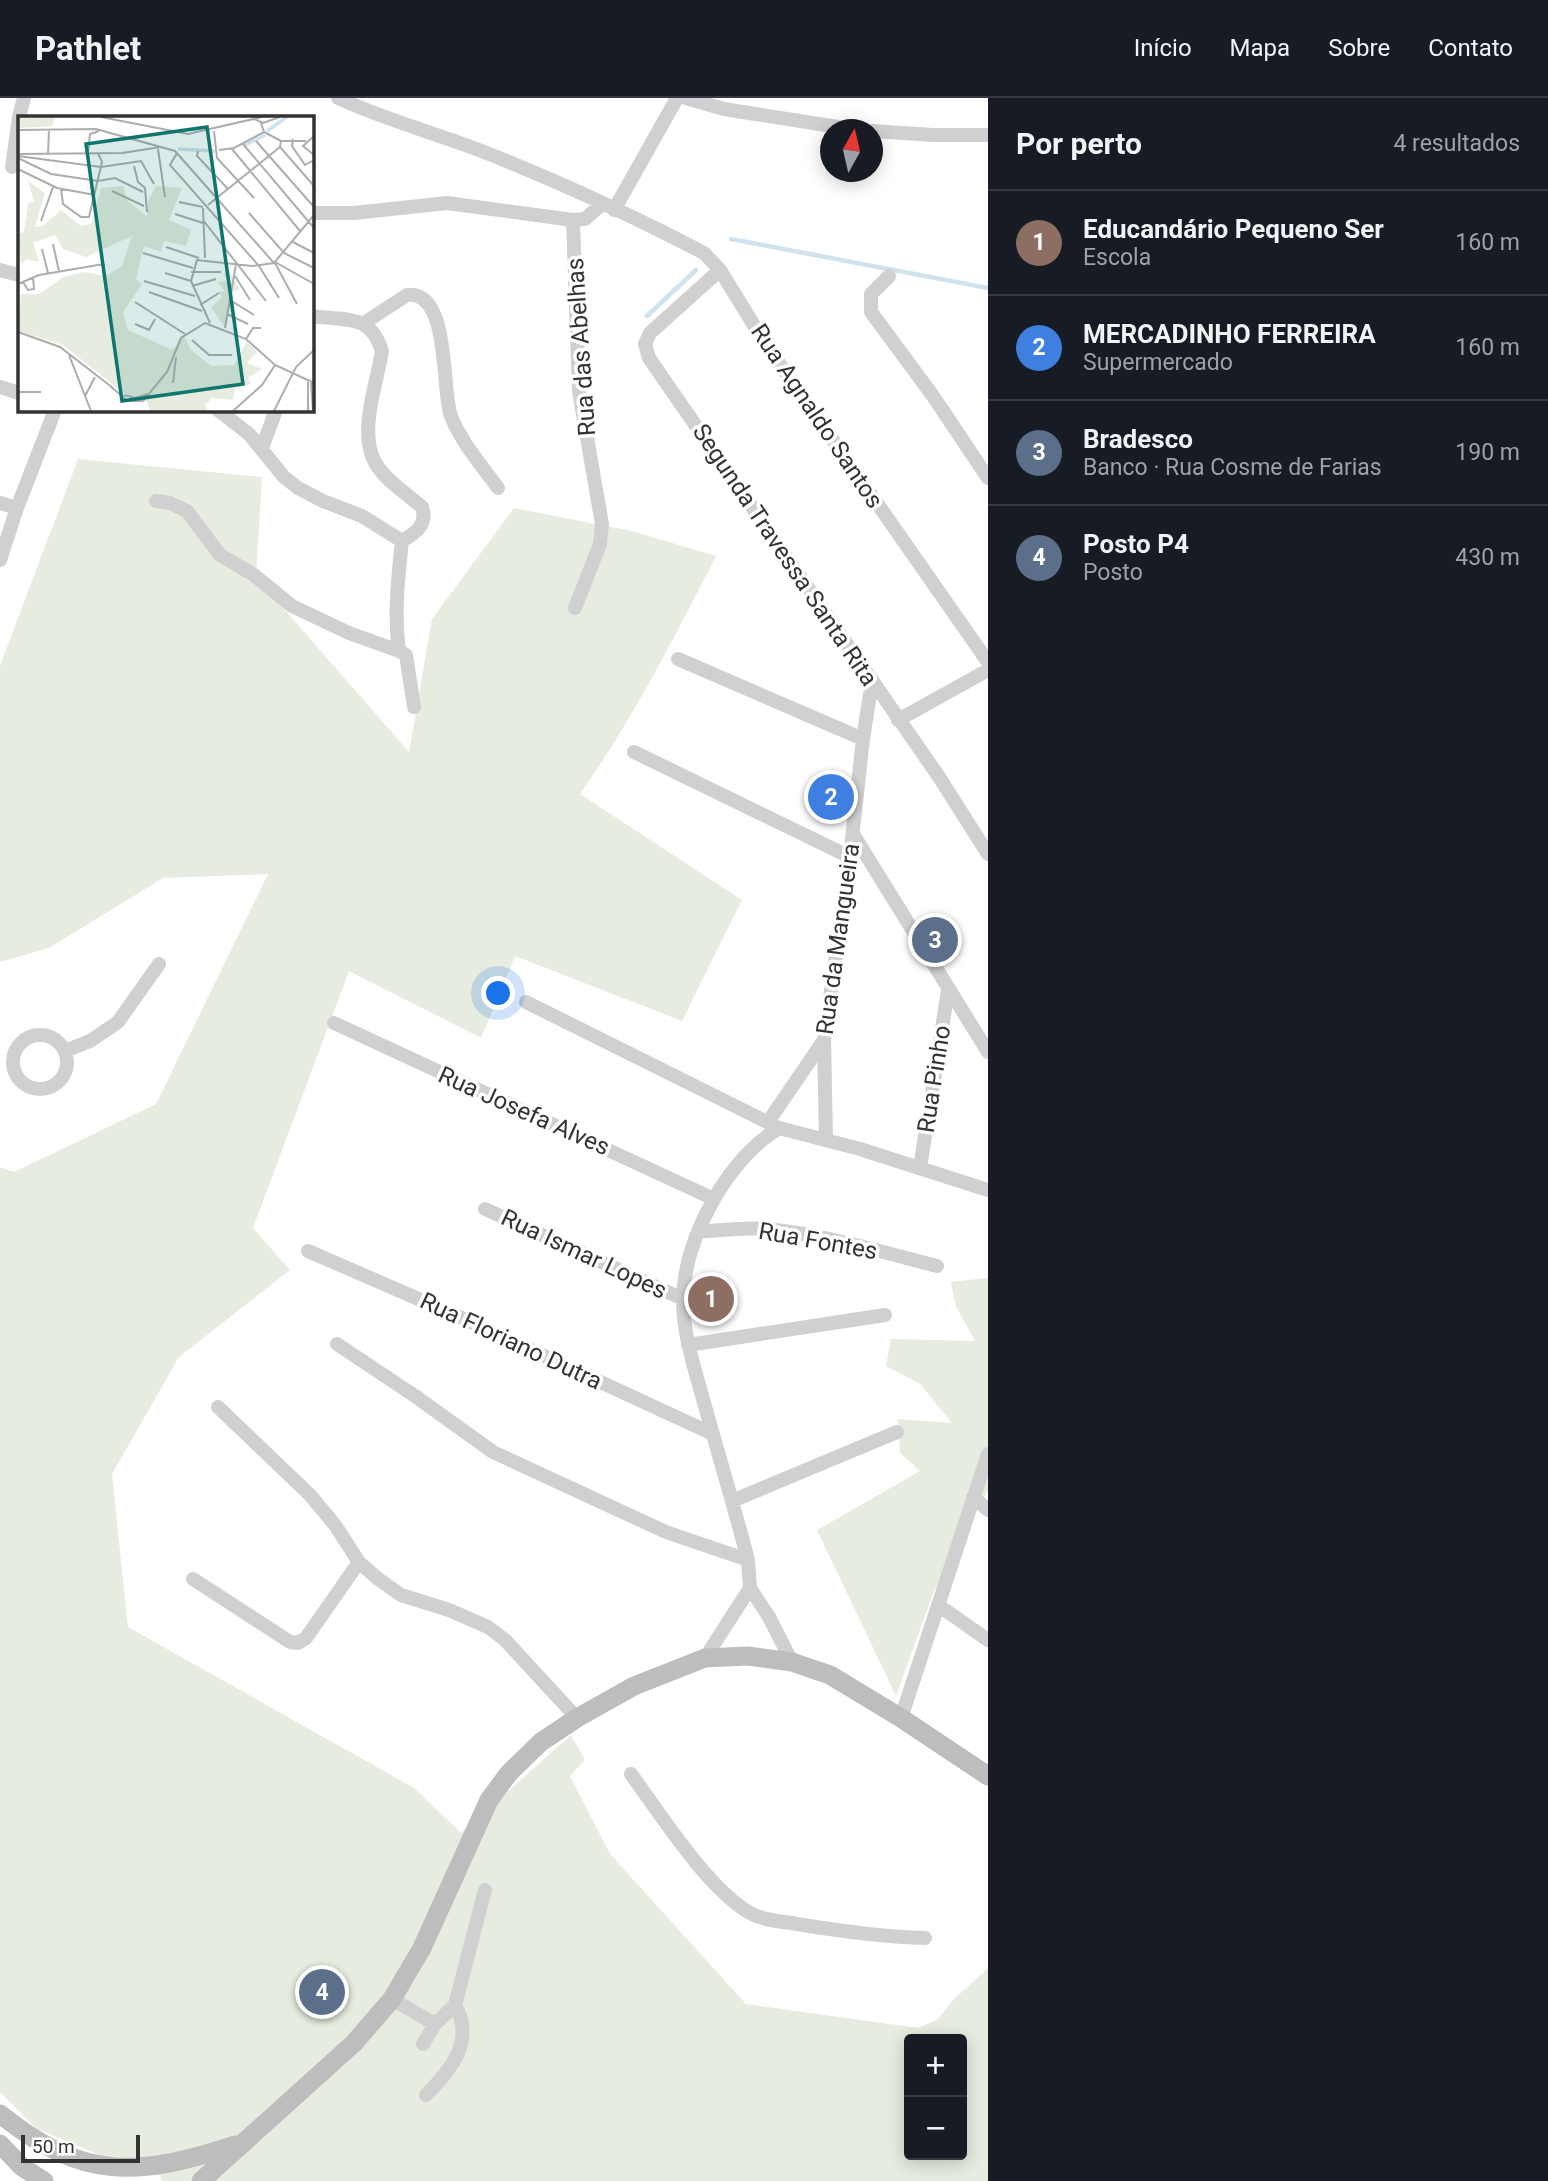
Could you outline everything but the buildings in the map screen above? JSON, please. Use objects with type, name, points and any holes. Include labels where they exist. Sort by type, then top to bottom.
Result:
[{"type":"main road","points":[[201,2181],[354,2043],[392,1999],[422,1948],[489,1800],[509,1773],[541,1742],[634,1686],[705,1658],[748,1656],[792,1662],[830,1675],[988,1776]]},
{"type":"main road","points":[[0,2115],[47,2150],[71,2162],[107,2171],[134,2172],[174,2165],[243,2143]]},
{"type":"main road","points":[[0,2144],[22,2167],[44,2181]]},
{"type":"street","points":[[19,116],[24,98]]},
{"type":"street","name":"Rua Agnaldo Santos","points":[[338,98],[478,150],[575,190],[704,253],[720,270],[764,340],[988,662]]},
{"type":"street","points":[[313,213],[354,213],[447,203],[573,220],[585,219],[608,207],[677,98]]},
{"type":"street","points":[[686,98],[724,109],[820,124]]},
{"type":"street","points":[[10,168],[18,123]]},
{"type":"street","points":[[883,132],[988,135]]},
{"type":"street","name":"Rua das Abelhas","points":[[573,220],[579,391],[602,524],[600,544],[575,608]]},
{"type":"street","points":[[0,270],[18,275]]},
{"type":"street","name":"Segunda Travessa Santa Rita","points":[[720,270],[650,333],[645,350],[939,777],[988,854]]},
{"type":"street","points":[[889,276],[872,294],[871,312],[933,396],[988,478]]},
{"type":"street","points":[[364,323],[407,295],[424,298],[436,322],[444,351],[446,392],[451,415],[461,435],[498,488]]},
{"type":"street","points":[[313,316],[364,323],[375,333],[382,351],[369,416],[368,440],[371,455],[378,468],[422,507],[424,514],[421,526],[402,541]]},
{"type":"street","points":[[0,387],[18,393]]},
{"type":"street","points":[[0,560],[55,411]]},
{"type":"street","points":[[219,411],[262,448],[284,477],[299,488],[323,501],[362,516],[402,541]]},
{"type":"street","points":[[262,448],[276,411]]},
{"type":"street","points":[[156,501],[170,503],[187,511],[220,555],[254,575],[292,606],[349,633],[406,654],[414,707]]},
{"type":"street","points":[[0,503],[17,508]]},
{"type":"street","points":[[399,651],[396,609],[402,541]]},
{"type":"street","points":[[678,659],[863,739]]},
{"type":"street","points":[[898,720],[988,670]]},
{"type":"street","name":"Rua da Mangueira","points":[[825,1140],[824,1040],[872,682]]},
{"type":"street","points":[[634,752],[850,857]]},
{"type":"street","points":[[853,834],[988,1052]]},
{"type":"street","points":[[65,1051],[90,1041],[118,1022],[159,964]]},
{"type":"street","name":"Rua Pinho","points":[[920,1168],[948,990]]},
{"type":"street","points":[[526,1002],[773,1125],[988,1190]]},
{"type":"street","name":"Rua Josefa Alves","points":[[334,1023],[714,1199]]},
{"type":"street","points":[[46,1035],[61,1044],[65,1051],[67,1068],[58,1083],[50,1087],[33,1088],[7,1070],[15,1051],[27,1037],[46,1035]]},
{"type":"street","points":[[792,1662],[769,1617],[750,1588],[748,1560],[688,1345],[683,1299],[698,1233],[714,1199],[744,1155],[773,1125],[824,1040]]},
{"type":"street","name":"Rua Ismar Lopes","points":[[485,1209],[683,1299]]},
{"type":"street","name":"Rua Fontes","points":[[698,1233],[766,1229],[849,1244],[937,1266]]},
{"type":"street","name":"Rua Floriano Dutra","points":[[308,1251],[460,1317],[713,1434]]},
{"type":"street","points":[[688,1345],[885,1315]]},
{"type":"street","points":[[337,1344],[494,1452],[666,1532],[748,1560]]},
{"type":"street","points":[[218,1407],[310,1495],[335,1525],[359,1562],[401,1595],[471,1618],[488,1627],[505,1640],[577,1718]]},
{"type":"street","points":[[732,1501],[897,1432]]},
{"type":"street","points":[[901,1718],[988,1454]]},
{"type":"street","points":[[974,1497],[988,1510]]},
{"type":"street","points":[[193,1579],[290,1642],[298,1643],[306,1638],[359,1562]]},
{"type":"street","points":[[705,1658],[750,1588]]},
{"type":"street","points":[[938,1605],[988,1640]]},
{"type":"street","points":[[631,1774],[691,1855],[726,1894],[748,1912],[772,1920],[841,1932],[925,1938]]},
{"type":"street","points":[[423,2045],[435,2024],[455,2005],[485,1890]]},
{"type":"street","points":[[392,1999],[435,2024]]},
{"type":"street","points":[[426,2095],[460,2053],[463,2027],[455,2005]]},
{"type":"shaded area","points":[[78,459],[262,477],[256,577],[409,752],[432,619],[514,508],[632,531],[716,556],[635,707],[580,794],[742,900],[682,1021],[515,956],[481,1038],[349,971],[253,1228],[290,1270],[179,1357],[112,1474],[128,1627],[414,1788],[461,1833],[571,1735],[585,1760],[570,1776],[610,1854],[746,2004],[919,2028],[938,2019],[952,2001],[988,1968],[988,2181],[162,2181],[155,2161],[104,2157],[36,2128],[0,2092],[0,1167],[14,1172],[156,1104],[268,874],[163,878],[49,948],[0,962],[0,666]]},
{"type":"shaded area","points":[[988,1278],[988,1490],[934,1591],[896,1696],[817,1530],[920,1471],[900,1453],[898,1419],[952,1423],[920,1384],[886,1366],[891,1339],[975,1341],[956,1307],[951,1282]]},
{"type":"waterway","points":[[731,239],[988,288]]},
{"type":"waterway","points":[[647,316],[696,270]]},
{"type":"place","name":"MERCADINHO FERREIRA","points":[[831,797]]},
{"type":"place","name":"Bradesco","points":[[935,940]]},
{"type":"place","name":"Educandário Pequeno Ser","points":[[711,1299]]},
{"type":"place","name":"Posto P4","points":[[322,1992]]}]
